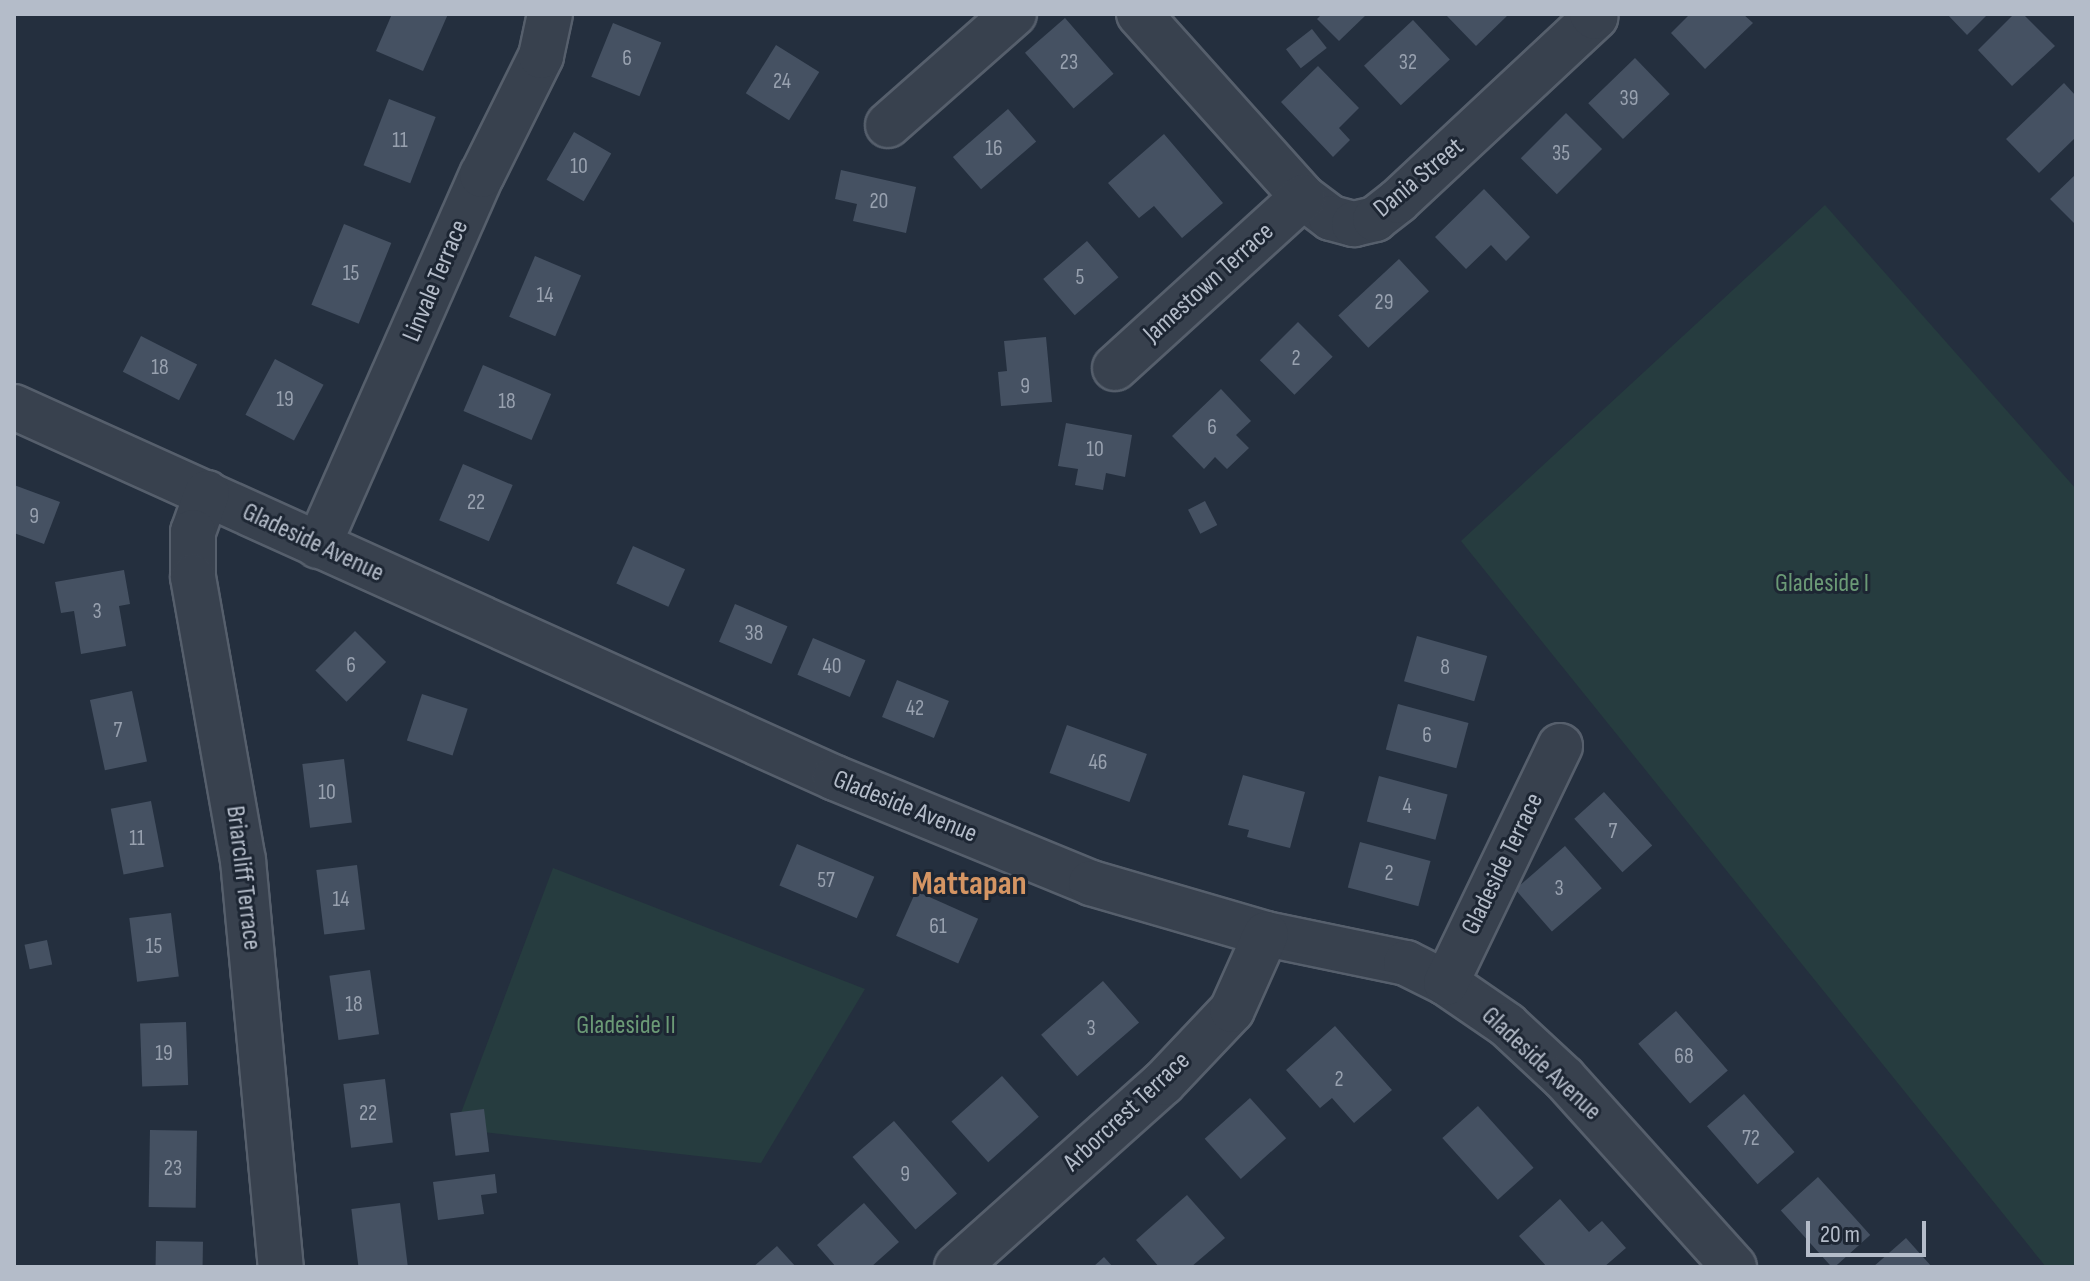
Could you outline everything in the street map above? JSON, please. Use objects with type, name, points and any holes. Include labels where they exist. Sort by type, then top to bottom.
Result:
[{"type":"street","name":"Linvale Terrace","points":[[318,546],[482,175],[541,56],[550,14]]},
{"type":"street","points":[[888,125],[1014,14]]},
{"type":"street","name":"Dania Street","points":[[1139,14],[1303,197],[1331,218],[1354,224],[1375,219],[1595,15]]},
{"type":"street","name":"Jamestown Terrace","points":[[1115,368],[1303,197]]},
{"type":"street","name":"Gladeside Avenue","points":[[14,407],[835,778],[1077,877],[1266,934],[1406,963],[1446,983],[1507,1025],[1564,1078],[1720,1262]]},
{"type":"street","name":"Briarcliff Terrace","points":[[207,493],[193,532],[193,577],[243,860],[281,1267]]},
{"type":"street","name":"Gladeside Terrace","points":[[1446,983],[1560,746]]},
{"type":"street","name":"Arborcrest Terrace","points":[[957,1267],[1163,1083],[1232,1010],[1266,934]]},
{"type":"green space","name":"Gladeside I","points":[[1825,205],[2076,489],[2076,1267],[2046,1267],[1461,541]]},
{"type":"green space","name":"Gladeside II","points":[[553,868],[865,989],[761,1163],[455,1129]]},
{"type":"building","points":[[392,14],[448,14],[423,71],[376,51]]},
{"type":"building","points":[[1322,14],[1367,14],[1339,41],[1317,19]]},
{"type":"building","points":[[1445,14],[1509,14],[1476,46]]},
{"type":"building","points":[[1690,14],[1743,14],[1753,23],[1705,69],[1671,33]]},
{"type":"building","points":[[1947,14],[1988,14],[1967,35]]},
{"type":"building","points":[[2014,14],[2023,14],[2055,46],[2012,86],[1978,50]]},
{"type":"building","points":[[1065,18],[1114,74],[1074,109],[1025,53]]},
{"type":"building","points":[[1413,20],[1450,59],[1401,105],[1364,66]]},
{"type":"building","points":[[613,23],[661,42],[639,96],[591,77]]},
{"type":"building","points":[[1312,29],[1327,48],[1301,68],[1286,49]]},
{"type":"building","points":[[776,45],[819,72],[789,120],[746,93]]},
{"type":"building","points":[[1635,58],[1670,94],[1623,139],[1588,103]]},
{"type":"building","points":[[1318,66],[1359,108],[1339,128],[1350,140],[1333,157],[1281,102]]},
{"type":"building","points":[[2064,83],[2076,96],[2076,137],[2039,173],[2006,139]]},
{"type":"building","points":[[389,99],[436,117],[410,183],[364,165]]},
{"type":"building","points":[[1008,109],[1036,141],[981,189],[953,157]]},
{"type":"building","points":[[1566,113],[1602,149],[1557,194],[1521,158]]},
{"type":"building","points":[[574,132],[611,154],[584,201],[546,180]]},
{"type":"building","points":[[1164,134],[1223,203],[1182,238],[1154,206],[1139,218],[1108,183]]},
{"type":"building","points":[[841,170],[916,187],[906,233],[853,221],[857,204],[835,199]]},
{"type":"building","points":[[2076,174],[2076,225],[2050,199]]},
{"type":"building","points":[[1484,189],[1530,237],[1506,261],[1491,245],[1466,269],[1435,237]]},
{"type":"building","points":[[344,224],[391,243],[359,324],[311,305]]},
{"type":"building","points":[[1087,241],[1118,277],[1075,315],[1043,279]]},
{"type":"building","points":[[535,256],[581,276],[555,336],[509,317]]},
{"type":"building","points":[[1399,259],[1429,291],[1368,348],[1338,316]]},
{"type":"building","points":[[1298,322],[1333,357],[1294,395],[1260,360]]},
{"type":"building","points":[[141,336],[197,365],[179,400],[123,372]]},
{"type":"building","points":[[1046,337],[1052,402],[1001,406],[998,372],[1007,371],[1004,341]]},
{"type":"building","points":[[275,359],[324,385],[294,440],[245,415]]},
{"type":"building","points":[[483,365],[551,394],[532,440],[463,411]]},
{"type":"building","points":[[1221,389],[1251,421],[1236,435],[1249,448],[1227,469],[1215,457],[1204,469],[1172,436]]},
{"type":"building","points":[[1066,423],[1132,435],[1125,477],[1106,473],[1103,490],[1075,485],[1078,469],[1058,466]]},
{"type":"building","points":[[463,464],[513,485],[489,541],[439,520]]},
{"type":"building","points":[[14,485],[60,502],[44,544],[14,533]]},
{"type":"building","points":[[1205,501],[1217,525],[1200,534],[1188,510]]},
{"type":"building","points":[[633,546],[685,569],[668,607],[616,583]]},
{"type":"building","points":[[124,570],[130,604],[119,606],[126,646],[81,654],[74,611],[61,613],[55,582]]},
{"type":"building","points":[[735,604],[787,626],[771,664],[719,642]]},
{"type":"building","points":[[355,631],[386,662],[347,702],[315,671]]},
{"type":"building","points":[[1417,636],[1487,656],[1474,701],[1404,681]]},
{"type":"building","points":[[813,638],[865,660],[850,697],[797,675]]},
{"type":"building","points":[[897,680],[949,701],[934,738],[882,717]]},
{"type":"building","points":[[132,691],[147,761],[105,770],[90,700]]},
{"type":"building","points":[[422,694],[468,709],[453,755],[407,741]]},
{"type":"building","points":[[1398,704],[1469,723],[1456,768],[1386,749]]},
{"type":"building","points":[[1067,725],[1147,754],[1129,802],[1050,773]]},
{"type":"building","points":[[344,759],[352,823],[310,828],[302,764]]},
{"type":"building","points":[[1243,775],[1305,792],[1290,848],[1247,837],[1249,830],[1228,825]]},
{"type":"building","points":[[1379,776],[1448,794],[1435,840],[1367,821]]},
{"type":"building","points":[[1604,792],[1652,846],[1622,872],[1574,819]]},
{"type":"building","points":[[151,801],[164,867],[124,875],[111,809]]},
{"type":"building","points":[[1360,842],[1431,861],[1418,906],[1348,887]]},
{"type":"building","points":[[797,844],[874,877],[857,918],[779,885]]},
{"type":"building","points":[[1565,846],[1602,888],[1552,932],[1515,889]]},
{"type":"building","points":[[357,865],[365,930],[324,935],[316,870]]},
{"type":"building","points":[[916,891],[978,919],[958,963],[896,936]]},
{"type":"building","points":[[171,913],[179,977],[137,982],[129,918]]},
{"type":"building","points":[[47,940],[52,964],[30,969],[25,945]]},
{"type":"building","points":[[370,970],[379,1034],[338,1040],[329,976]]},
{"type":"building","points":[[1103,981],[1139,1023],[1077,1076],[1041,1035]]},
{"type":"building","points":[[1676,1011],[1728,1071],[1690,1103],[1638,1044]]},
{"type":"building","points":[[186,1022],[188,1085],[142,1087],[140,1024]]},
{"type":"building","points":[[1335,1026],[1392,1090],[1354,1123],[1332,1098],[1320,1108],[1286,1070]]},
{"type":"building","points":[[1002,1076],[1039,1117],[988,1162],[951,1122]]},
{"type":"building","points":[[385,1079],[393,1143],[351,1148],[343,1084]]},
{"type":"building","points":[[1744,1094],[1795,1152],[1758,1184],[1707,1126]]},
{"type":"building","points":[[1250,1098],[1286,1138],[1241,1179],[1205,1139]]},
{"type":"building","points":[[1478,1106],[1534,1168],[1498,1200],[1442,1138]]},
{"type":"building","points":[[484,1109],[489,1152],[455,1156],[450,1113]]},
{"type":"building","points":[[894,1121],[957,1193],[915,1230],[852,1157]]},
{"type":"building","points":[[150,1130],[197,1131],[196,1208],[149,1207]]},
{"type":"building","points":[[495,1174],[497,1193],[481,1195],[484,1214],[438,1220],[433,1182]]},
{"type":"building","points":[[1818,1177],[1870,1235],[1832,1267],[1781,1210]]},
{"type":"building","points":[[1187,1195],[1225,1238],[1191,1267],[1159,1267],[1136,1240]]},
{"type":"building","points":[[1560,1199],[1589,1232],[1602,1221],[1626,1248],[1604,1267],[1547,1267],[1519,1236]]},
{"type":"building","points":[[400,1203],[408,1267],[358,1267],[351,1209]]},
{"type":"building","points":[[864,1203],[899,1242],[871,1267],[836,1267],[817,1245]]},
{"type":"building","points":[[1906,1238],[1932,1267],[1873,1267]]},
{"type":"building","points":[[156,1241],[203,1242],[203,1267],[156,1267]]},
{"type":"building","points":[[777,1246],[796,1267],[753,1267]]},
{"type":"building","points":[[1104,1257],[1113,1267],[1093,1267]]},
{"type":"district","name":"Mattapan","points":[[969,884]]}]
